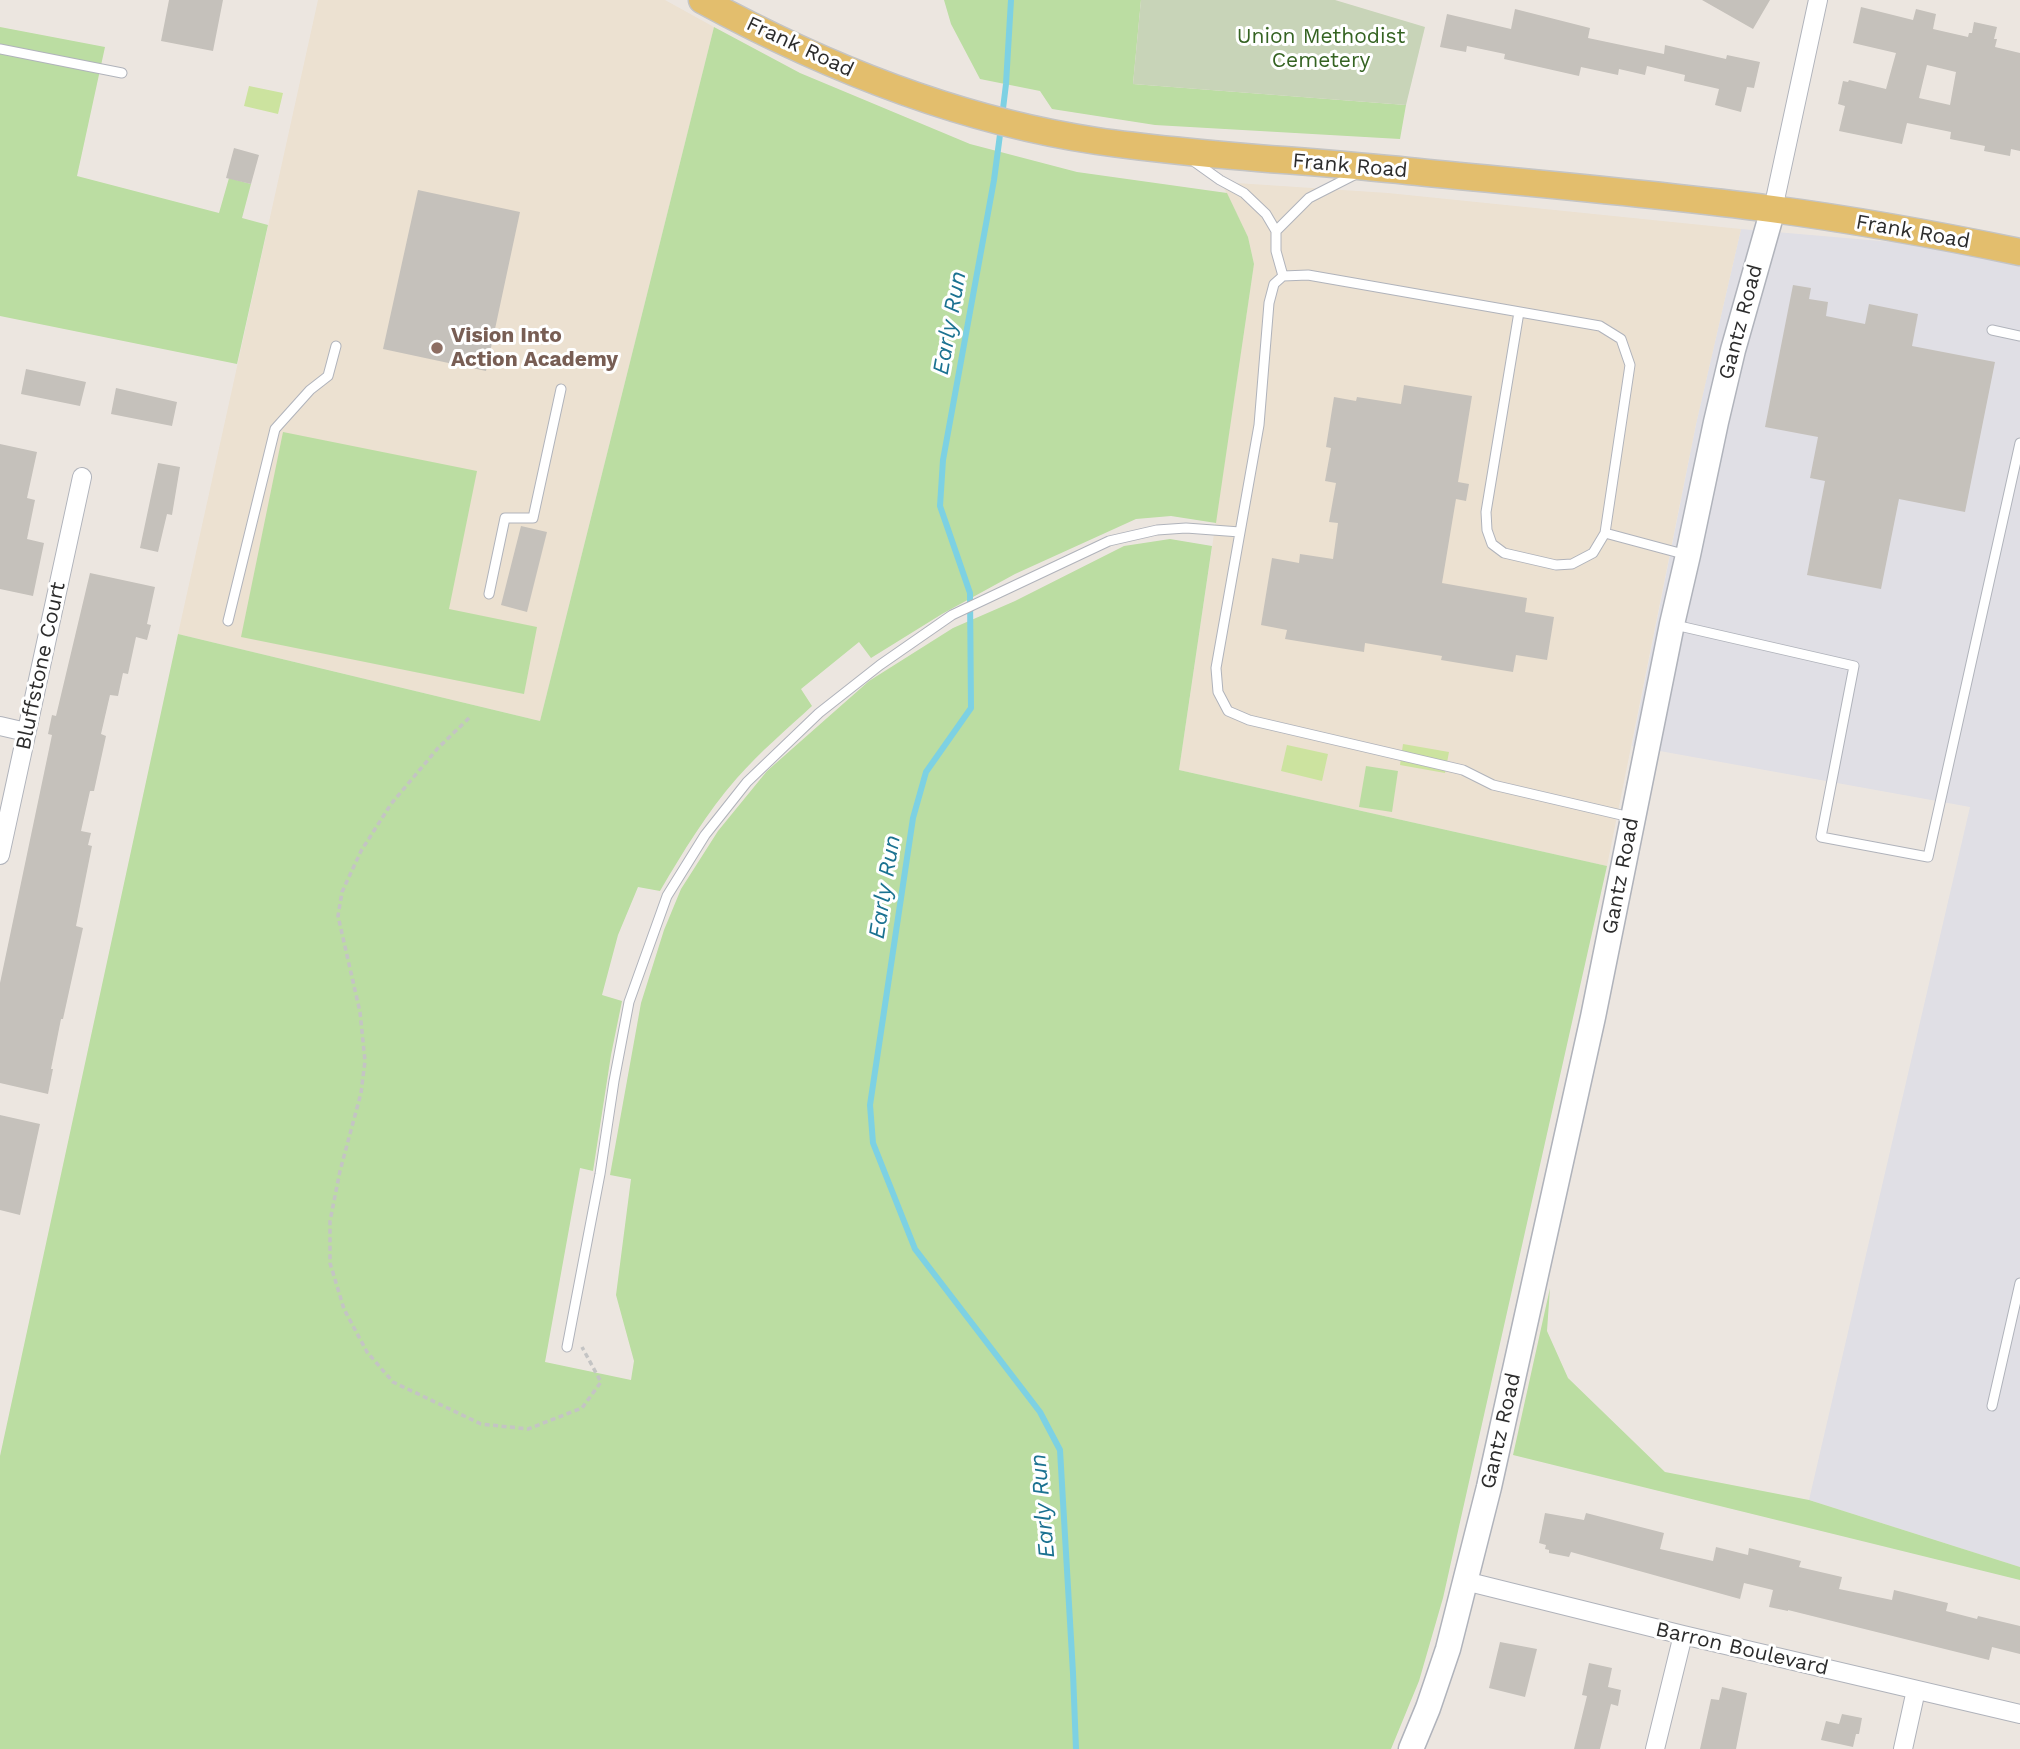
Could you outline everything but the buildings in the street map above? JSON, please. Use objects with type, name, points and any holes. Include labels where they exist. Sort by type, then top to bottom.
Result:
[{"type":"main road","name":"Frank Road","points":[[702,0],[857,75],[907,93],[1025,127],[1096,141],[1773,209],[1927,233],[2020,251]]},
{"type":"main road","name":"Gantz Road","points":[[1411,1749],[1448,1649],[1489,1487],[1592,1017],[1672,624],[1730,362],[1773,209]]},
{"type":"street","name":"Gantz Road","points":[[1773,209],[1818,0]]},
{"type":"street","name":"Bluffstone Court","points":[[0,855],[82,477]]},
{"type":"street","points":[[0,726],[26,732]]},
{"type":"street","name":"Barron Boulevard","points":[[1465,1581],[2020,1714]]},
{"type":"street","points":[[1655,1749],[1683,1635]]},
{"type":"street","points":[[1903,1749],[1916,1690]]},
{"type":"lane","points":[[0,49],[122,73]]},
{"type":"lane","points":[[1180,150],[1220,180],[1244,193],[1266,214],[1276,231],[1276,251],[1283,276]]},
{"type":"lane","points":[[1276,231],[1309,198],[1368,167]]},
{"type":"lane","points":[[1519,312],[1486,512],[1487,530],[1492,544],[1504,553],[1556,565],[1572,564],[1593,553],[1605,533],[1630,365],[1620,339],[1600,326],[1308,275],[1283,276],[1274,284],[1269,303],[1259,425],[1216,667],[1218,692],[1228,711],[1249,720],[1463,770],[1493,785],[1633,817]]},
{"type":"lane","points":[[1992,330],[2020,336]]},
{"type":"lane","points":[[228,621],[275,429],[310,390],[328,376],[336,346]]},
{"type":"lane","points":[[489,594],[505,518],[533,518],[561,389]]},
{"type":"lane","points":[[1672,624],[1854,666],[1821,836],[1928,857],[2020,443]]},
{"type":"lane","points":[[567,1347],[629,1002],[667,896],[705,835],[747,782],[819,713],[880,665],[952,615],[1109,541],[1157,530],[1186,528],[1240,532]]},
{"type":"lane","points":[[1605,533],[1688,555]]},
{"type":"lane","points":[[1992,1406],[2020,1283]]},
{"type":"path","points":[[468,718],[391,804],[361,851],[342,892],[338,916],[360,1012],[365,1061],[361,1093],[330,1221],[330,1263],[344,1309],[367,1352],[393,1382],[481,1424],[528,1429],[582,1408],[601,1382],[570,1327]]},
{"type":"shaded area","name":"Vision Into Action Academy","points":[[318,0],[665,0],[714,27],[540,721],[178,634]]},
{"type":"shaded area","points":[[1221,182],[1388,193],[1741,229],[1696,424],[1607,866],[1179,770],[1254,264],[1248,237]]},
{"type":"shaded area","points":[[1741,229],[2020,253],[2020,1567],[1809,1500],[1970,807],[1632,746],[1696,424]]},
{"type":"green space","points":[[944,0],[1141,0],[1133,84],[1406,105],[1400,139],[1155,125],[1052,109],[1040,91],[980,79],[951,24]]},
{"type":"green space","name":"Union Methodist Cemetery","points":[[1141,0],[1335,0],[1425,27],[1406,105],[1133,84]]},
{"type":"green space","points":[[0,27],[105,47],[77,176],[219,213],[229,178],[251,184],[242,218],[268,225],[237,364],[0,316]]},
{"type":"green space","points":[[714,27],[800,73],[970,144],[1077,172],[1227,193],[1248,237],[1254,264],[1216,523],[1171,516],[1136,519],[1015,574],[942,614],[871,658],[859,642],[801,689],[812,706],[755,759],[726,791],[660,891],[638,887],[618,935],[602,995],[622,1001],[593,1171],[580,1168],[545,1362],[631,1380],[634,1361],[616,1295],[631,1179],[610,1175],[641,1003],[664,930],[681,889],[718,831],[767,771],[869,681],[953,628],[1015,601],[1124,546],[1170,539],[1212,546],[1179,770],[1607,866],[1443,1598],[1419,1681],[1391,1749],[0,1749],[0,1456],[178,634],[540,721]]},
{"type":"green space","points":[[249,86],[283,93],[278,114],[244,106]]},
{"type":"green space","points":[[283,432],[477,471],[449,609],[537,627],[524,694],[241,637]]},
{"type":"green space","points":[[1403,744],[1449,752],[1445,773],[1400,765]]},
{"type":"green space","points":[[1287,745],[1328,754],[1322,781],[1281,771]]},
{"type":"green space","points":[[1366,766],[1398,771],[1392,812],[1359,807]]},
{"type":"green space","points":[[1550,1288],[1547,1331],[1568,1378],[1665,1472],[1809,1500],[2020,1567],[2020,1580],[1513,1455]]},
{"type":"waterway","name":"Early Run","points":[[1002,117],[1011,0]]},
{"type":"waterway","name":"Early Run","points":[[1001,127],[994,180],[943,460],[940,506],[970,593],[971,708],[926,772],[913,818],[870,1105],[873,1143],[915,1249],[1040,1412],[1060,1450],[1076,1749]]},
{"type":"place","name":"Vision Into Action Academy","points":[[437,348]]}]
